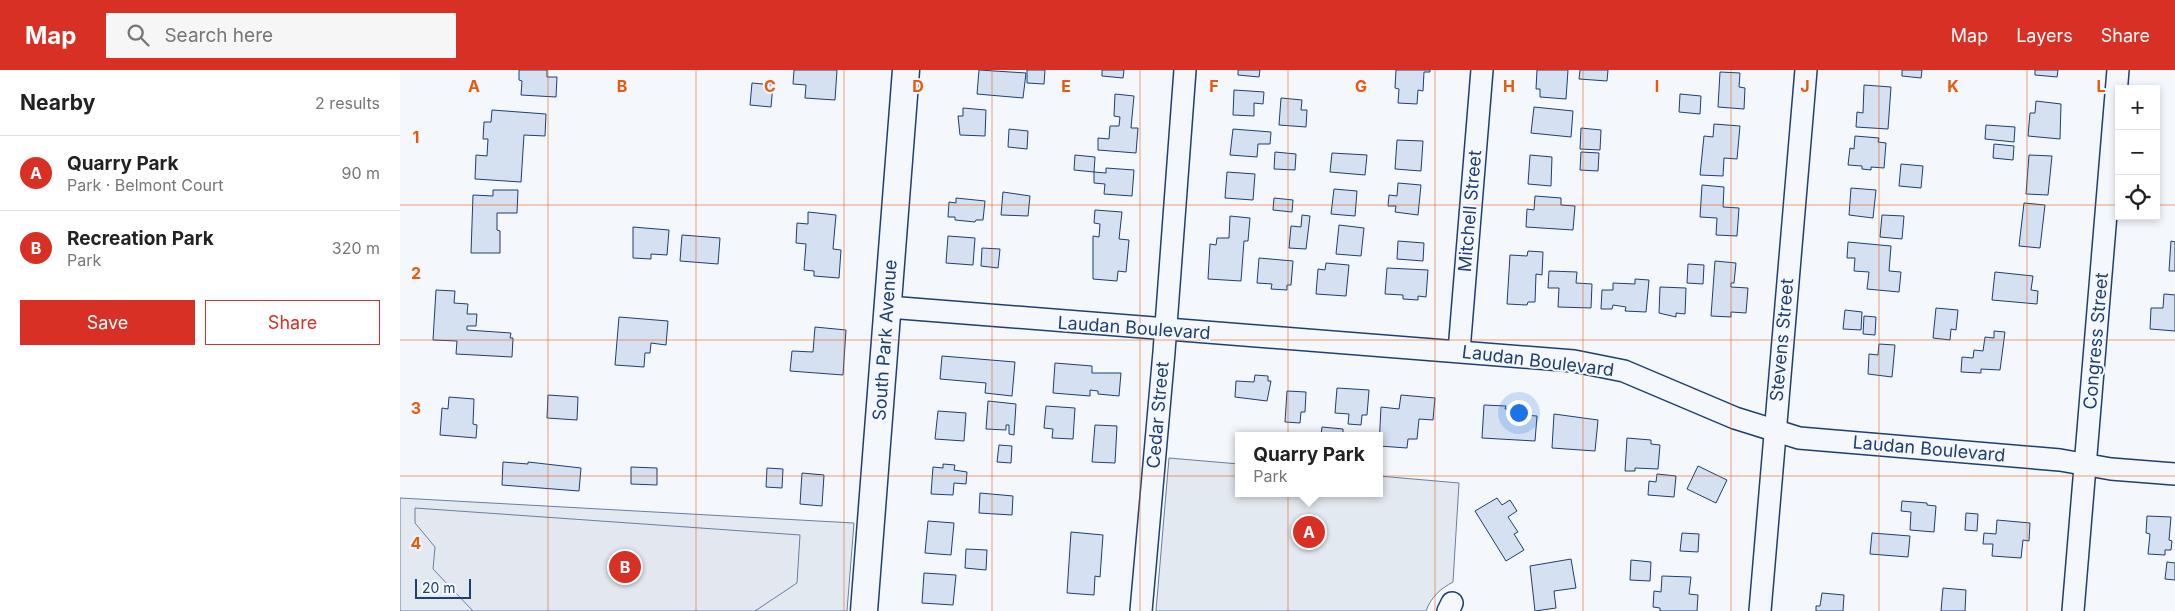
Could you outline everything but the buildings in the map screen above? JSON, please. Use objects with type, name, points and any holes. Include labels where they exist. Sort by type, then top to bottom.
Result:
[{"type":"main road","name":"South Park Avenue","points":[[864,611],[906,70]]},
{"type":"street","name":"Cedar Street","points":[[1141,611],[1185,70]]},
{"type":"street","name":"Mitchell Street","points":[[1459,351],[1482,70]]},
{"type":"street","name":"Stevens Street","points":[[1760,611],[1806,70]]},
{"type":"street","name":"Congress Street","points":[[2073,611],[2118,70]]},
{"type":"street","name":"Laudan Boulevard","points":[[888,307],[1574,361],[1608,366],[1639,376],[1735,418],[1799,438],[2060,460],[2111,469],[2175,474]]},
{"type":"shaded area","points":[[1169,458],[1235,464],[1235,497],[1383,497],[1383,476],[1459,483],[1453,582],[1436,594],[1426,611],[1156,611]]},
{"type":"shaded area","points":[[400,498],[854,523],[847,611],[400,611]]},
{"type":"shaded area","points":[[415,508],[800,535],[797,583],[755,611],[473,611],[433,569],[435,547],[415,523]]},
{"type":"place","name":"Quarry Park","points":[[1309,532]]},
{"type":"place","name":"Recreation Park","points":[[625,567]]}]
